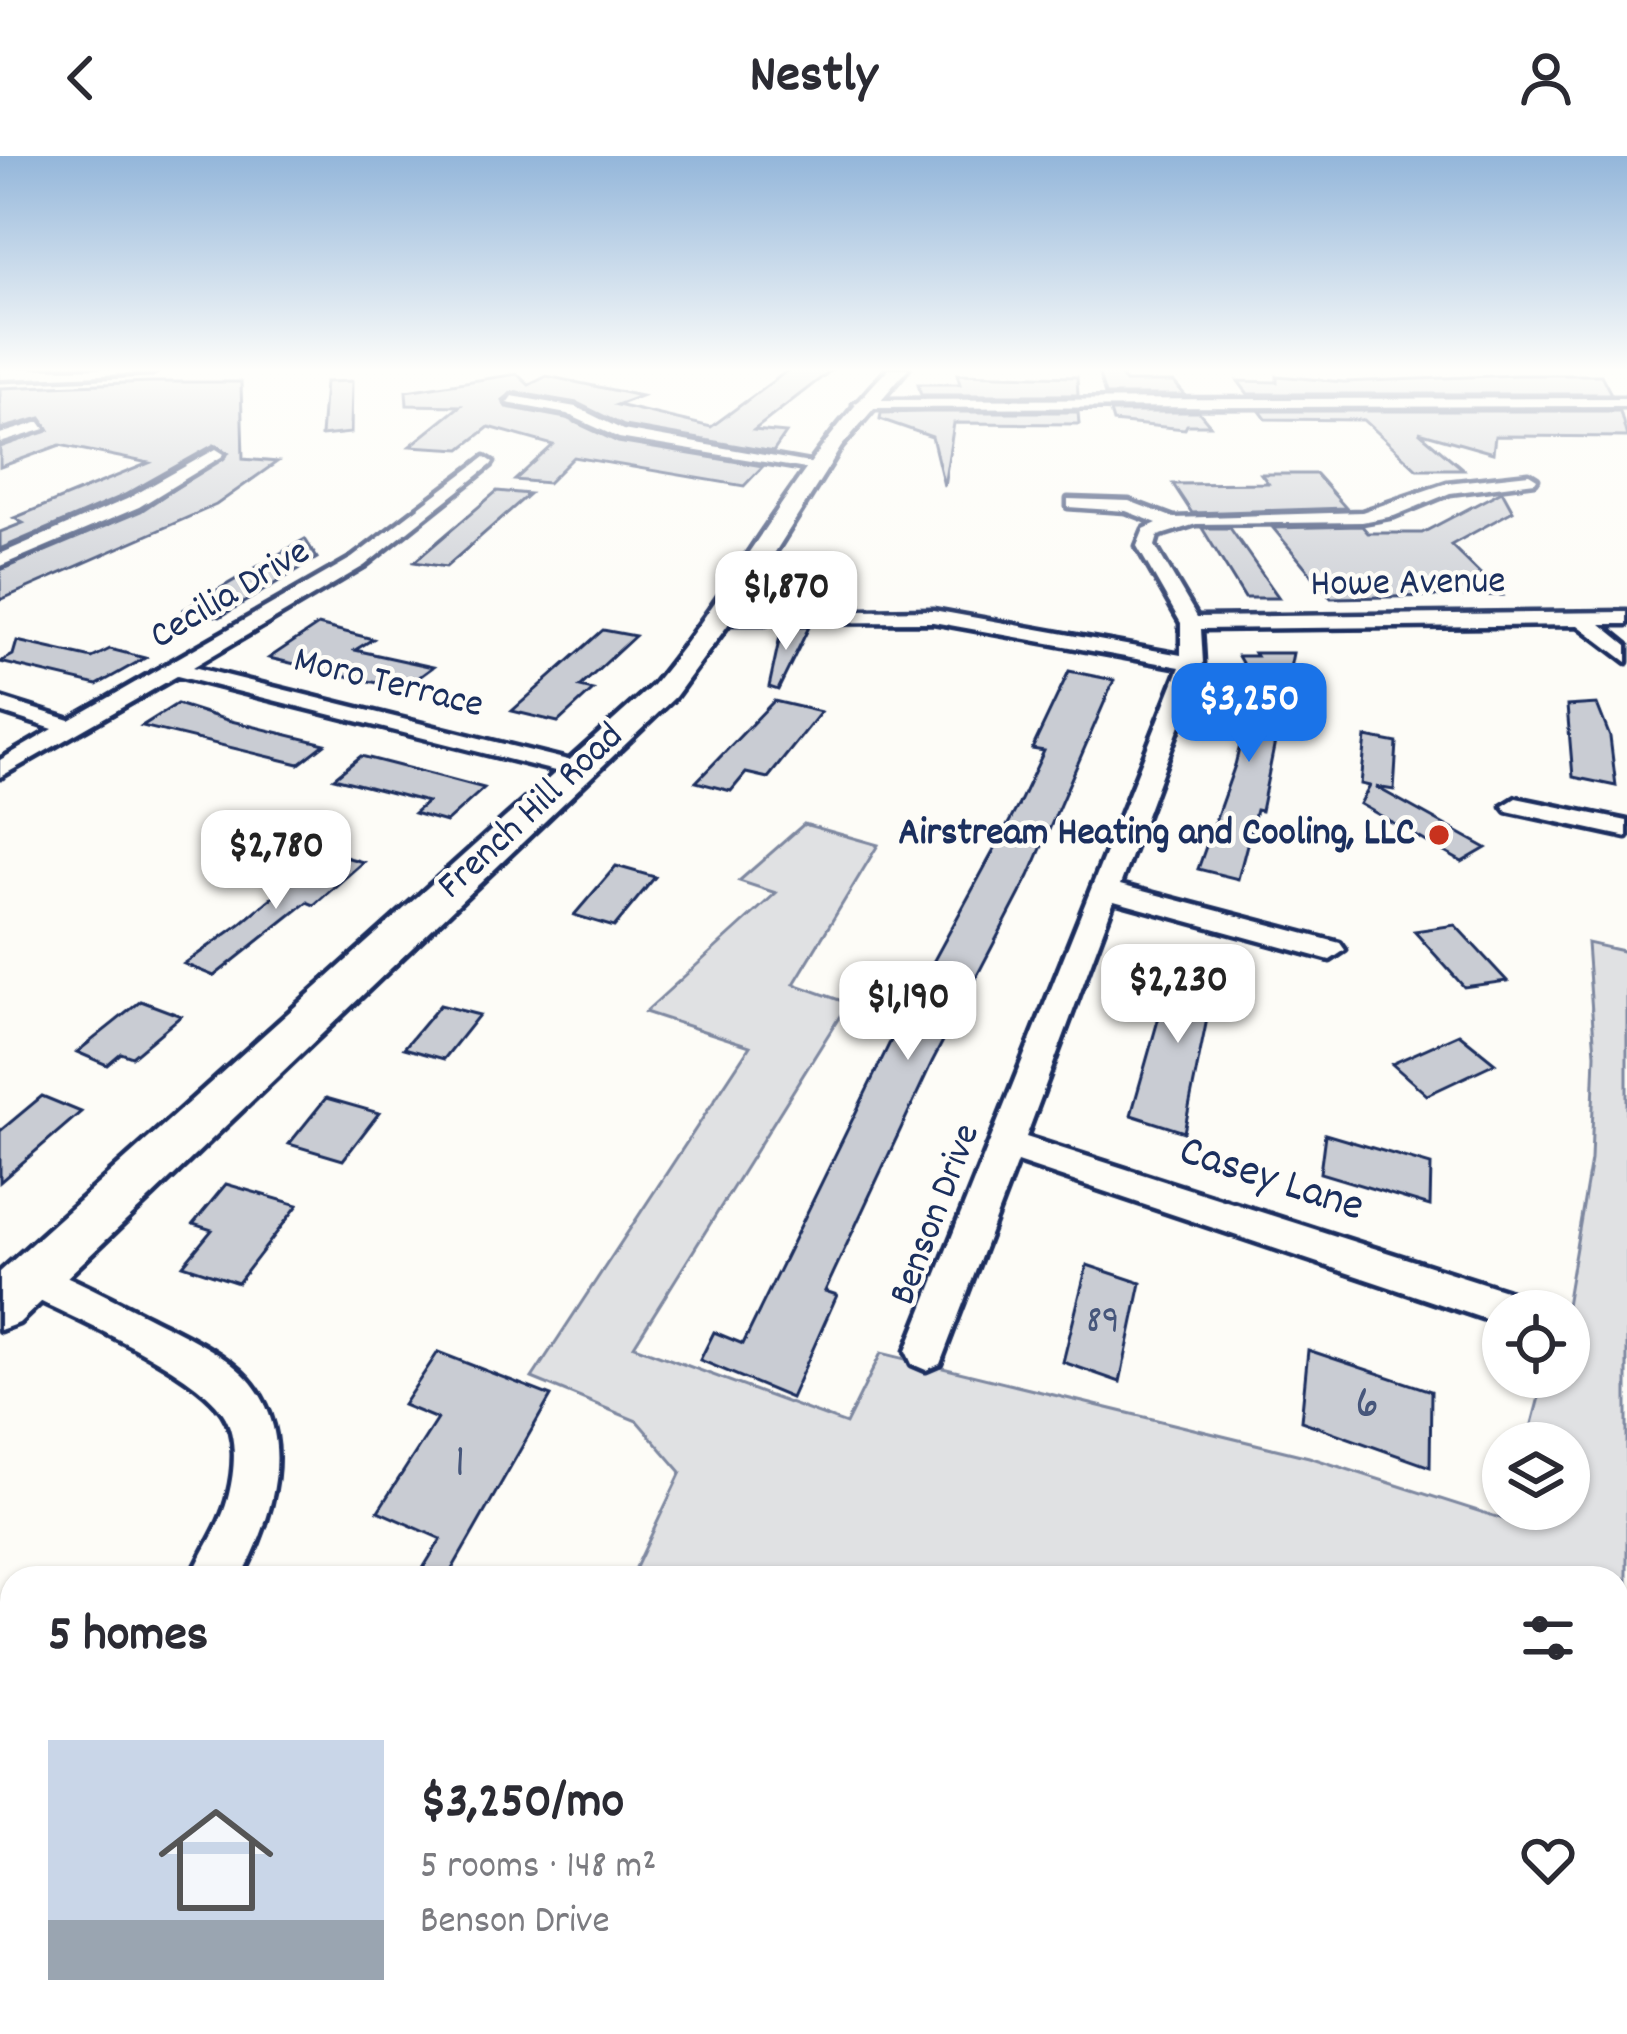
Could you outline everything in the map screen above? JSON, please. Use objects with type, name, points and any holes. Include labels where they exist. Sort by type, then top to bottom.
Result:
[{"type":"main road","name":"French Hill Road","points":[[15,1292],[664,691],[721,617],[825,456]]},
{"type":"street","points":[[0,561],[133,503],[213,456]]},
{"type":"street","points":[[754,456],[818,466]]},
{"type":"street","name":"Cecilia Drive","points":[[0,770],[358,562],[485,462]]},
{"type":"street","points":[[1074,503],[1129,506],[1172,523],[1362,517],[1447,488],[1528,479]]},
{"type":"street","name":"Benson Drive","points":[[926,1352],[1192,662],[1191,623],[1146,546],[1150,533],[1172,523]]},
{"type":"street","points":[[721,617],[933,616],[1192,662]]},
{"type":"street","name":"Howe Avenue","points":[[1191,623],[1627,618]]},
{"type":"street","points":[[1583,619],[1627,656]]},
{"type":"street","name":"Moro Terrace","points":[[179,670],[579,770]]},
{"type":"street","points":[[0,705],[75,729]]},
{"type":"street","points":[[1516,806],[1627,829]]},
{"type":"street","points":[[1106,890],[1330,950]]},
{"type":"street","name":"Casey Lane","points":[[1007,1145],[1482,1300]]},
{"type":"street","points":[[15,1292],[188,1360],[235,1394],[256,1435],[250,1500],[222,1566]]},
{"type":"shaded area","points":[[804,824],[878,845],[794,984],[848,1003],[634,1346],[846,1424],[881,1353],[1309,1457],[1482,1512],[1482,1530],[1590,1530],[1590,1422],[1532,1422],[1539,1398],[1590,1398],[1590,1290],[1569,1290],[1591,1160],[1595,1054],[1587,943],[1627,952],[1627,1566],[637,1566],[681,1472],[637,1421],[532,1378],[750,1046],[645,1012],[776,893],[739,881]]},
{"type":"building","points":[[0,456],[31,456],[0,467]]},
{"type":"building","points":[[113,456],[195,456],[125,495],[0,549],[0,532],[23,523],[14,518],[149,463]]},
{"type":"building","points":[[224,456],[277,462],[216,505],[0,600],[0,570],[141,511]]},
{"type":"building","points":[[541,456],[700,456],[763,466],[744,486],[574,457],[548,483],[515,480]]},
{"type":"building","points":[[937,456],[949,456],[944,486]]},
{"type":"building","points":[[1403,456],[1447,456],[1463,469],[1417,469]]},
{"type":"building","points":[[1261,474],[1316,474],[1346,508],[1192,513],[1173,484],[1268,483]]},
{"type":"building","points":[[497,491],[529,494],[446,567],[414,562]]},
{"type":"building","points":[[1502,491],[1513,511],[1451,545],[1502,595],[1331,598],[1273,528],[1362,526],[1368,533],[1422,533]]},
{"type":"building","points":[[1202,528],[1230,528],[1279,598],[1245,598]]},
{"type":"building","points":[[305,539],[317,558],[220,617],[185,609]]},
{"type":"building","points":[[825,570],[851,572],[840,596],[825,594],[819,607],[791,607],[808,574],[822,576]]},
{"type":"building","points":[[318,625],[373,639],[355,650],[433,667],[403,689],[269,658]]},
{"type":"building","points":[[782,627],[809,627],[778,690],[769,687]]},
{"type":"building","points":[[603,630],[635,636],[580,687],[593,690],[558,722],[512,711]]},
{"type":"building","points":[[17,641],[92,658],[110,649],[145,658],[97,685],[0,662],[13,655]]},
{"type":"building","points":[[1254,653],[1293,653],[1261,811],[1256,810],[1238,879],[1198,869],[1235,765],[1255,685],[1238,656],[1256,656]]},
{"type":"building","points":[[1069,671],[1114,680],[1029,876],[932,1062],[825,1291],[837,1295],[791,1398],[700,1360],[714,1332],[743,1344],[895,1032],[1019,804],[1044,751],[1032,749]]},
{"type":"building","points":[[774,701],[821,712],[768,778],[746,773],[731,791],[696,782]]},
{"type":"building","points":[[177,704],[325,744],[299,764],[142,726]]},
{"type":"building","points":[[1597,704],[1610,737],[1616,786],[1573,777],[1567,706]]},
{"type":"building","points":[[1366,737],[1397,743],[1394,790],[1376,787],[1486,848],[1462,862],[1360,804],[1370,786],[1361,784]]},
{"type":"building","points":[[361,756],[484,788],[446,822],[414,813],[427,802],[334,778]]},
{"type":"building","points":[[327,852],[363,862],[314,905],[307,902],[214,976],[184,964],[240,924]]},
{"type":"building","points":[[616,866],[655,877],[614,927],[574,915]]},
{"type":"building","points":[[1455,925],[1507,981],[1464,987],[1414,931]]},
{"type":"building","points":[[1174,964],[1232,979],[1226,1008],[1210,1004],[1184,1132],[1131,1115]]},
{"type":"building","points":[[141,1001],[181,1016],[132,1057],[121,1053],[107,1065],[77,1052]]},
{"type":"building","points":[[440,1005],[479,1015],[444,1059],[404,1048]]},
{"type":"building","points":[[1459,1034],[1495,1063],[1427,1095],[1392,1064]]},
{"type":"building","points":[[42,1096],[81,1112],[0,1182],[0,1131]]},
{"type":"building","points":[[326,1098],[379,1113],[343,1160],[289,1144]]},
{"type":"building","points":[[1325,1134],[1431,1165],[1430,1206],[1320,1173]]},
{"type":"building","points":[[226,1184],[298,1205],[238,1283],[183,1265],[212,1230],[193,1224]]},
{"type":"building","points":[[1087,1265],[1141,1283],[1120,1382],[1063,1362]]},
{"type":"building","points":[[1308,1350],[1431,1391],[1430,1467],[1301,1421]]},
{"type":"building","points":[[438,1352],[551,1396],[454,1566],[424,1566],[441,1539],[378,1511],[437,1419],[403,1405]]},
{"type":"place","name":"Airstream Heating and Cooling, LLC","points":[[1439,835]]}]
